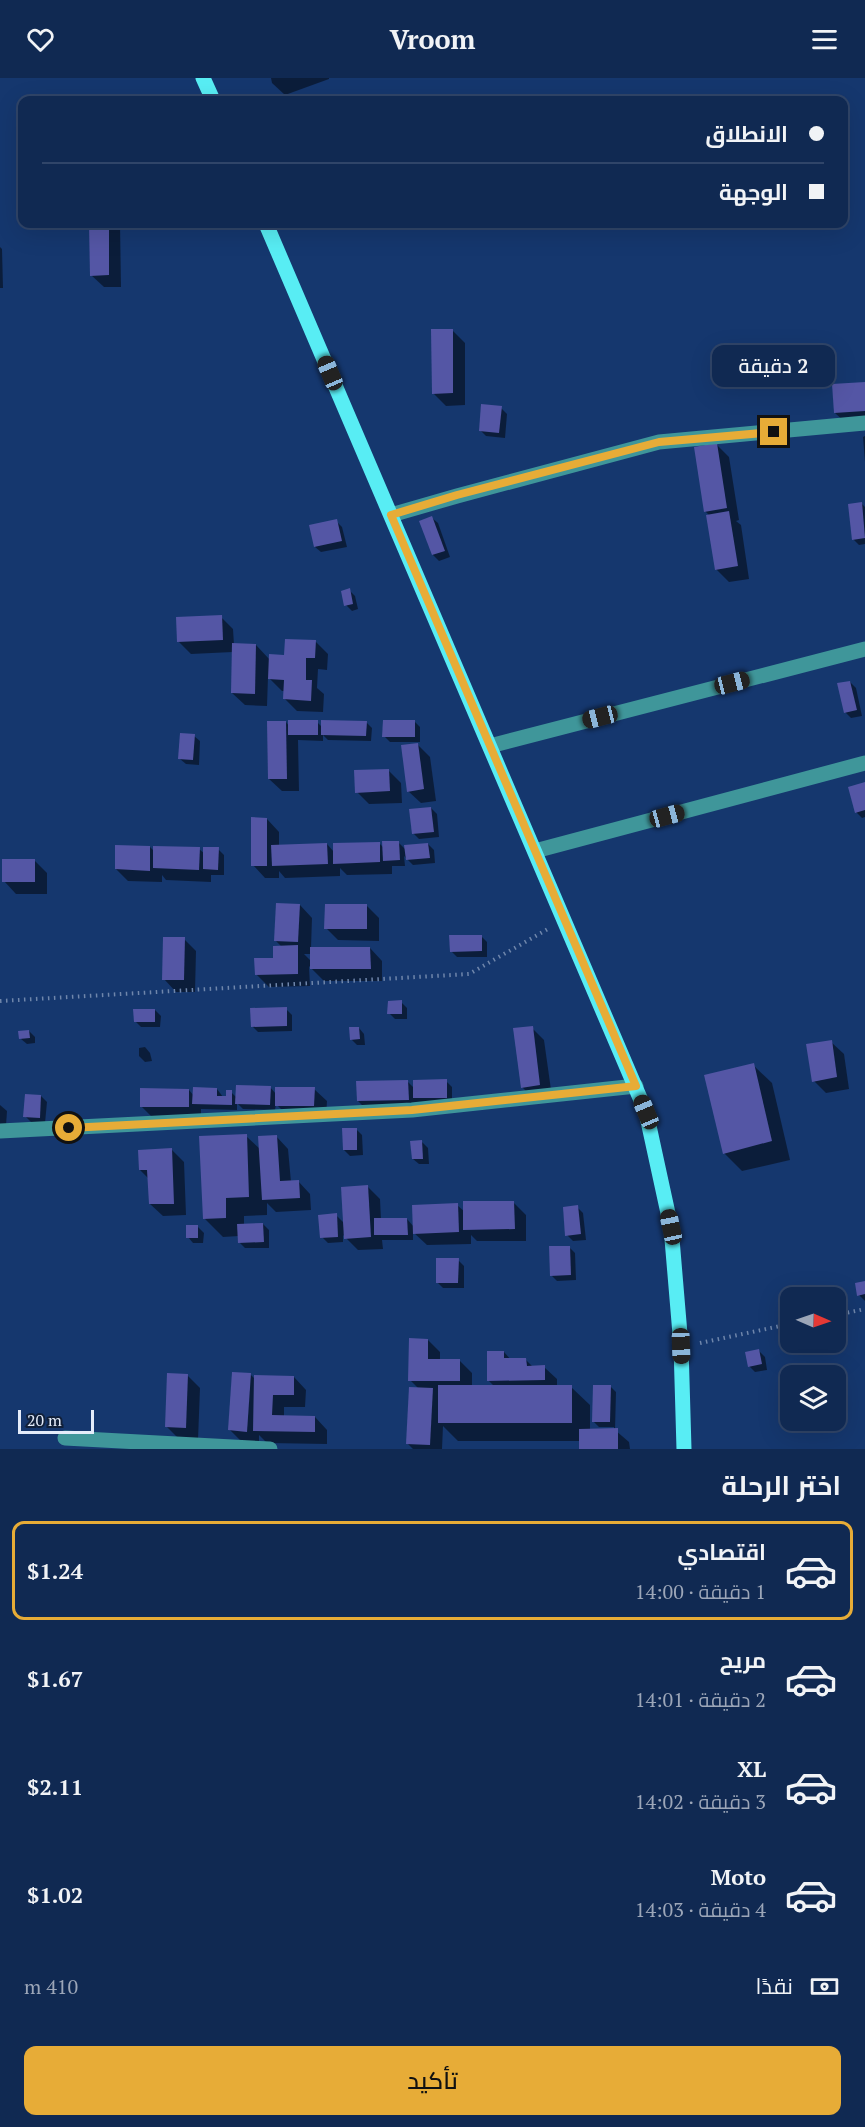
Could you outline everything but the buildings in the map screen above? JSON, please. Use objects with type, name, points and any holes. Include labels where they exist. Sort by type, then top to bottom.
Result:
[{"type":"main road","points":[[203,78],[211,96]]},
{"type":"main road","points":[[268,228],[646,1112],[671,1227],[681,1346],[684,1449]]},
{"type":"street","points":[[391,515],[457,495],[659,442],[865,423]]},
{"type":"street","points":[[490,746],[865,649]]},
{"type":"street","points":[[535,851],[865,763]]},
{"type":"street","points":[[0,1131],[412,1110],[636,1086]]},
{"type":"street","points":[[65,1438],[270,1449]]},
{"type":"path","points":[[0,1000],[469,974],[564,919]]},
{"type":"path","points":[[846,1313],[865,1309]]},
{"type":"path","points":[[681,1346],[780,1326]]},
{"type":"route","points":[[69,1128],[412,1110],[636,1086],[391,515],[457,495],[659,442],[774,432]]}]
